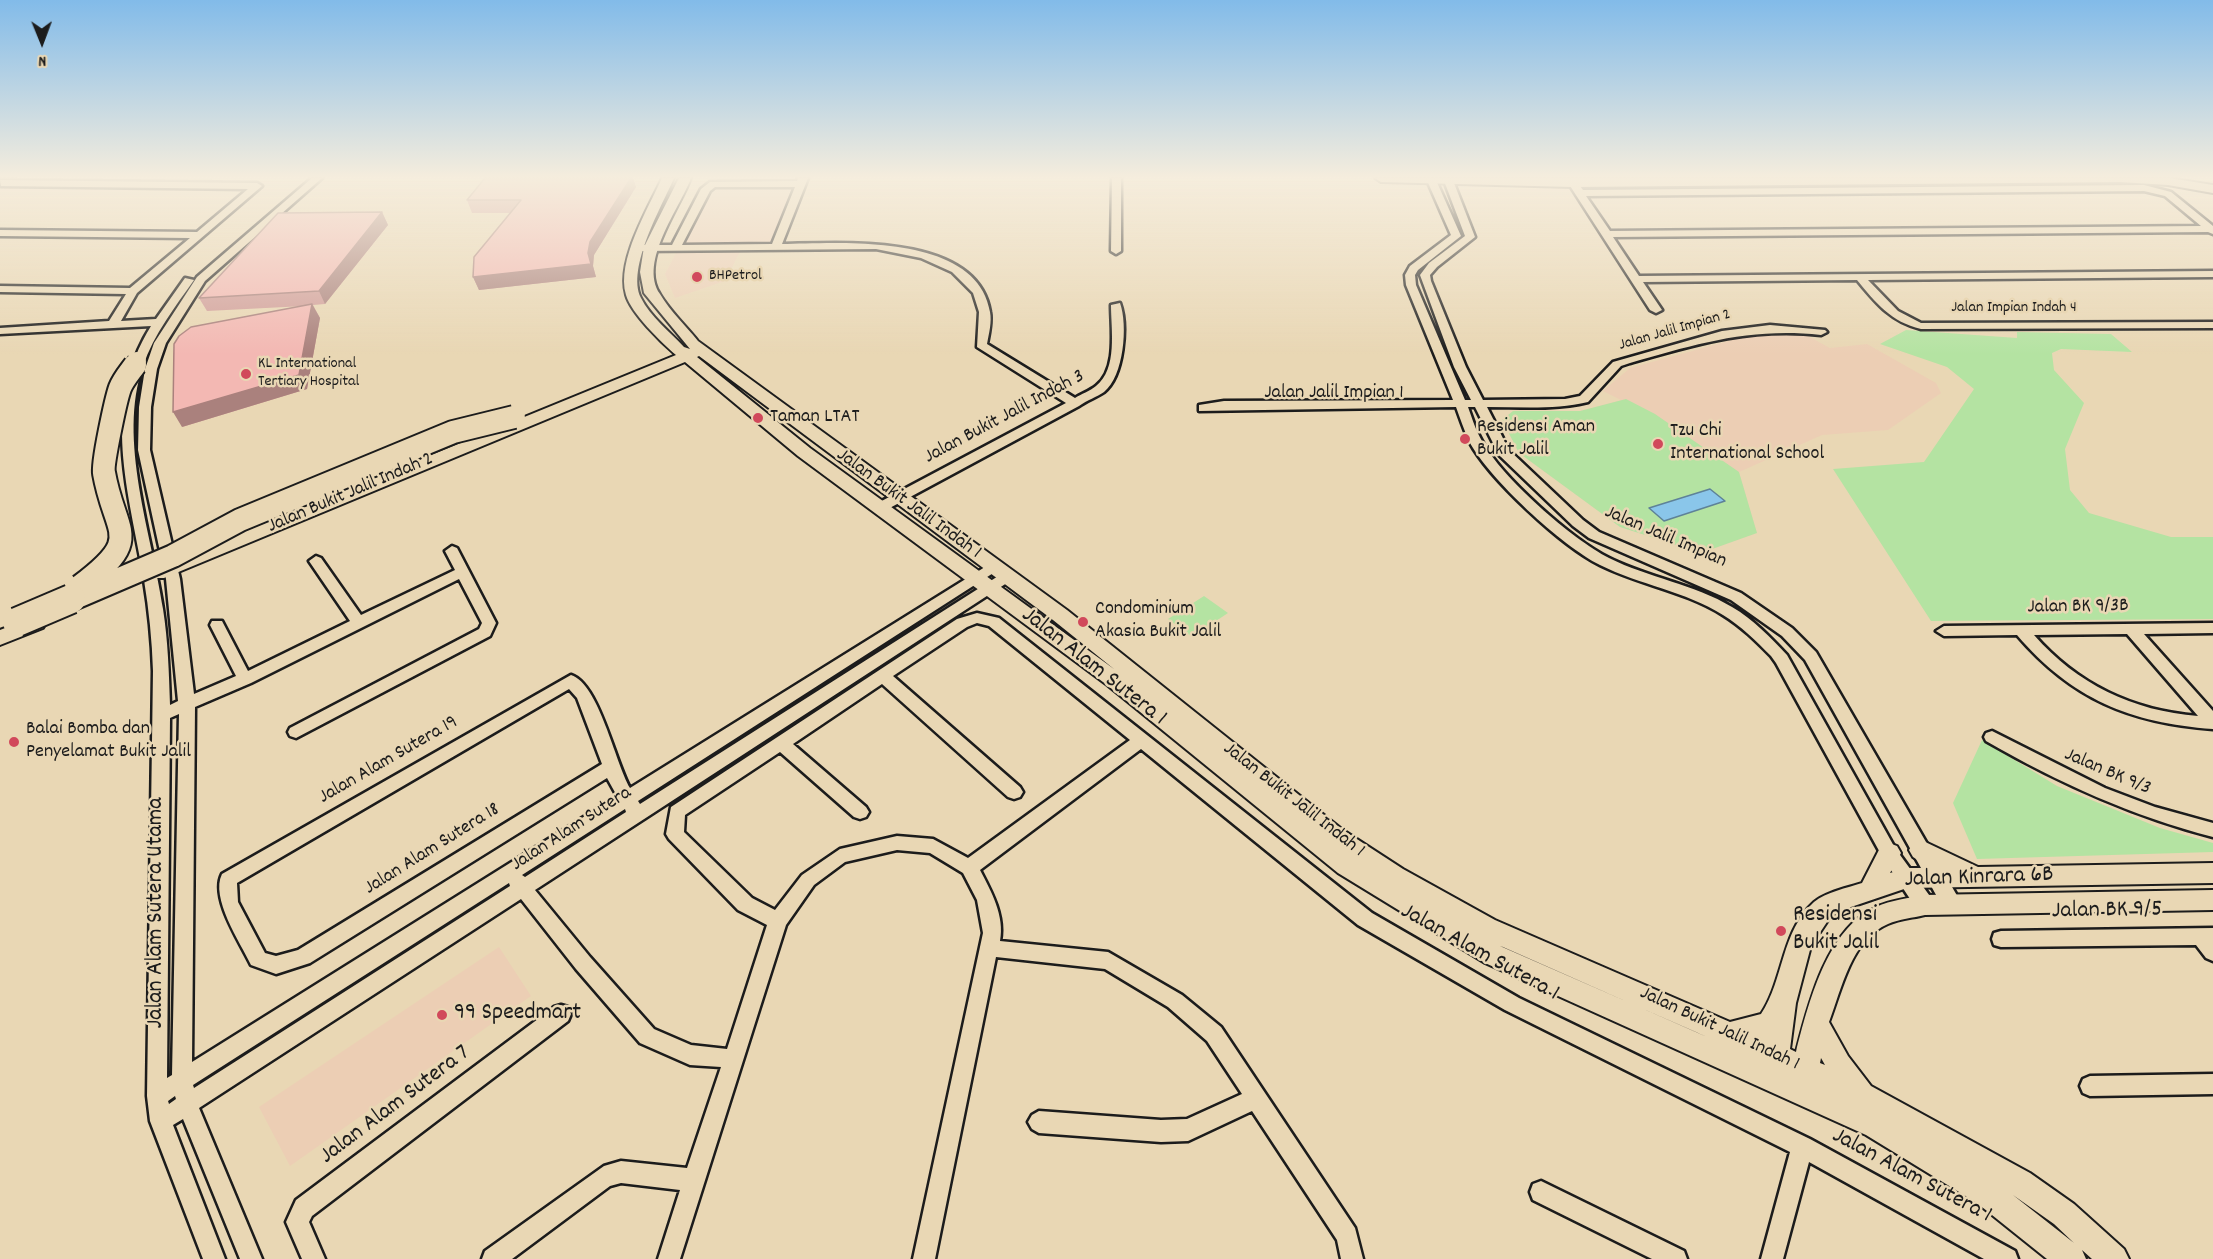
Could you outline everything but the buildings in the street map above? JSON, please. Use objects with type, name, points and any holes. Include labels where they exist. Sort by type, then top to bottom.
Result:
[{"type":"highway","points":[[9,622],[90,579],[106,566],[119,548],[122,530],[103,471],[120,387],[137,361]]},
{"type":"highway","points":[[9,622],[173,556],[240,519],[453,432],[514,417]]},
{"type":"street","points":[[113,324],[134,291],[198,237]]},
{"type":"street","name":"Jalan Alam Sutera Utama","points":[[214,1259],[161,1121],[157,1096],[162,714],[159,639],[150,569],[131,462],[129,400],[137,361],[158,322],[189,279],[238,237]]},
{"type":"street","name":"Jalan Alam Sutera Utama","points":[[249,237],[201,279],[160,343],[151,369],[145,407],[144,450],[169,562],[187,706],[182,1080],[187,1104],[251,1259]]},
{"type":"street","name":"Jalan Bukit Jalil Indah 1","points":[[648,237],[630,279],[633,297],[650,320],[814,447],[991,577],[1128,669],[1335,837],[1395,876],[1486,928],[1573,964],[1726,1035],[1775,1067]]},
{"type":"street","name":"Jalan Bukit Jalil Indah 1","points":[[644,247],[650,237]]},
{"type":"street","points":[[676,246],[681,237]]},
{"type":"street","points":[[776,246],[780,237]]},
{"type":"street","points":[[1116,237],[1116,250]]},
{"type":"street","points":[[1455,237],[1414,268],[1410,275],[1411,285],[1476,442],[1489,461],[1580,548],[1606,563],[1728,611],[1764,639],[1782,659],[1889,853],[1925,905]]},
{"type":"street","name":"Jalan Jalil Impian","points":[[1470,237],[1433,265],[1425,275],[1460,367],[1504,452],[1578,523],[1614,544],[1731,592],[1793,636],[1811,656],[1922,849],[1934,878],[1952,904]]},
{"type":"street","points":[[1609,237],[1656,310]]},
{"type":"street","points":[[644,247],[898,248],[941,262],[966,278],[978,294],[985,309],[981,345],[1076,403]]},
{"type":"street","points":[[1636,279],[2213,274]]},
{"type":"street","name":"Jalan Impian Indah 4","points":[[1860,277],[1896,318],[1905,323],[1922,326],[2213,325]]},
{"type":"street","points":[[0,289],[134,291]]},
{"type":"street","name":"Jalan Bukit Jalil Indah 3","points":[[890,502],[1100,389],[1114,372],[1116,305]]},
{"type":"street","points":[[0,331],[158,322]]},
{"type":"street","name":"Jalan Jalil Impian 2","points":[[1498,405],[1564,403],[1584,399],[1617,364],[1743,329],[1803,329],[1821,332]]},
{"type":"street","name":"Jalan Bukit Jalil Indah 2","points":[[9,622],[169,562],[690,350]]},
{"type":"street","name":"Jalan Bukit Jalil Indah 2","points":[[169,562],[514,417],[690,350]]},
{"type":"street","points":[[1456,390],[1441,408],[1465,413]]},
{"type":"street","points":[[1472,390],[1498,405],[1484,411]]},
{"type":"street","name":"Jalan Jalil Impian 1","points":[[1204,410],[1441,408],[1465,413],[1484,411]]},
{"type":"street","points":[[296,732],[485,632],[489,623],[452,551]]},
{"type":"street","points":[[316,561],[359,623]]},
{"type":"street","name":"Jalan Bukit Jalil Indah 2","points":[[0,638],[150,569]]},
{"type":"street","points":[[162,714],[187,706],[245,679],[462,572]]},
{"type":"street","name":"Jalan Bukit Jalil Indah 1","points":[[991,577],[1114,680],[1346,866],[1494,955],[1775,1067],[1802,1080],[1946,1165],[1987,1193],[2071,1259]]},
{"type":"street","name":"Jalan Alam Sutera","points":[[157,1096],[627,798],[991,577]]},
{"type":"street","name":"Jalan Alam Sutera","points":[[161,1121],[637,815],[991,577]]},
{"type":"street","name":"Jalan Alam Sutera 1","points":[[883,676],[962,624],[977,618],[994,622],[1365,919],[1512,1004],[1802,1147],[2007,1259]]},
{"type":"street","points":[[218,625],[245,679]]},
{"type":"street","name":"Jalan BK 9/3B","points":[[1944,631],[2213,628]]},
{"type":"street","points":[[2131,629],[2213,722]]},
{"type":"street","points":[[2022,630],[2043,657],[2092,693],[2145,714],[2192,722],[2213,722]]},
{"type":"street","points":[[160,681],[183,674]]},
{"type":"street","points":[[778,921],[745,904],[675,834],[677,812],[883,676],[1014,792]]},
{"type":"street","name":"Jalan Alam Sutera 19","points":[[276,965],[258,960],[229,902],[228,879],[571,681],[584,695],[611,766]]},
{"type":"street","name":"Jalan BK 9/3","points":[[1992,737],[2057,775],[2106,797],[2158,817],[2213,830]]},
{"type":"street","points":[[969,868],[1143,739]]},
{"type":"street","points":[[781,743],[860,812]]},
{"type":"street","points":[[611,766],[637,815]]},
{"type":"street","name":"Jalan Alam Sutera 18","points":[[276,965],[303,957],[611,766]]},
{"type":"street","points":[[669,1259],[778,921],[808,880],[840,856],[897,843],[933,846],[969,868],[986,899],[992,933],[924,1259]]},
{"type":"street","points":[[1922,849],[1939,861],[1978,877]]},
{"type":"street","points":[[1871,888],[1889,853]]},
{"type":"street","points":[[510,872],[647,1036],[690,1055],[735,1059]]},
{"type":"street","name":"Jalan Kinrara 6B","points":[[1775,1067],[1783,1003],[1800,942],[1823,909],[1871,888],[1907,878],[2213,873]]},
{"type":"street","name":"Jalan Kinrara 6B","points":[[1802,1080],[1816,1023],[1845,947],[1882,915],[1925,905],[2213,900]]},
{"type":"street","points":[[2207,936],[2213,952]]},
{"type":"street","name":"Jalan BK 9/5","points":[[2001,939],[2207,936]]},
{"type":"street","points":[[988,948],[1108,961],[1175,1001],[1214,1034],[1347,1236],[1352,1259]]},
{"type":"street","points":[[1726,1035],[1769,1024],[1783,1003]]},
{"type":"street","name":"Jalan Alam Sutera 7","points":[[314,1259],[297,1222],[304,1208],[561,1014]]},
{"type":"street","points":[[1816,1023],[1848,1079],[1867,1098]]},
{"type":"street","name":"Jalan Bukit Jalil Indah 1","points":[[1802,1080],[1867,1098],[2020,1183],[2064,1214],[2114,1259]]},
{"type":"street","points":[[2090,1086],[2213,1084]]},
{"type":"street","points":[[1039,1122],[1161,1131],[1188,1130],[1256,1098]]},
{"type":"street","points":[[1772,1259],[1802,1147]]},
{"type":"street","points":[[493,1259],[604,1177],[621,1172],[693,1180]]},
{"type":"street","points":[[1541,1192],[1676,1259]]},
{"type":"shaded area","points":[[685,237],[776,237],[773,244],[744,244],[725,281],[675,298],[665,274]]},
{"type":"shaded area","name":"Tzu Chi International School","points":[[1754,334],[1806,335],[1830,348],[1867,344],[1936,383],[1941,393],[1888,430],[1822,435],[1739,472],[1757,533],[1701,553],[1620,527],[1519,453],[1502,420],[1513,411],[1580,411],[1621,400],[1603,391],[1630,368]]},
{"type":"shaded area","points":[[499,947],[531,996],[290,1166],[259,1107]]},
{"type":"green space","points":[[1906,330],[2017,338],[2017,332],[2111,334],[2132,352],[2061,349],[2052,353],[2054,370],[2084,403],[2065,449],[2070,490],[2089,513],[2171,537],[2213,537],[2213,619],[1931,621],[1833,469],[1924,462],[1974,389],[1947,367],[1880,344]]},
{"type":"green space","points":[[1626,399],[1655,414],[1739,472],[1757,533],[1701,553],[1620,527],[1519,453],[1502,420],[1513,411],[1580,411]]},
{"type":"green space","points":[[1204,596],[1228,613],[1192,637],[1168,619]]},
{"type":"green space","points":[[1982,740],[2057,786],[2160,828],[2213,843],[2213,852],[1977,859],[1953,803]]},
{"type":"water","points":[[1710,489],[1725,501],[1664,521],[1649,508]]},
{"type":"place","name":"BHPetrol","points":[[697,277]]},
{"type":"place","name":"KL International Tertiary Hospital","points":[[246,374]]},
{"type":"place","name":"Taman LTAT","points":[[758,418]]},
{"type":"place","name":"Residensi Aman Bukit Jalil","points":[[1465,439]]},
{"type":"place","name":"Tzu Chi International School","points":[[1658,444]]},
{"type":"place","name":"Condominium Akasia Bukit Jalil","points":[[1083,622]]},
{"type":"place","name":"Balai Bomba dan Penyelamat Bukit Jalil","points":[[14,742]]},
{"type":"place","name":"Residensi Bukit Jalil","points":[[1781,931]]},
{"type":"place","name":"99 Speedmart","points":[[442,1015]]}]
